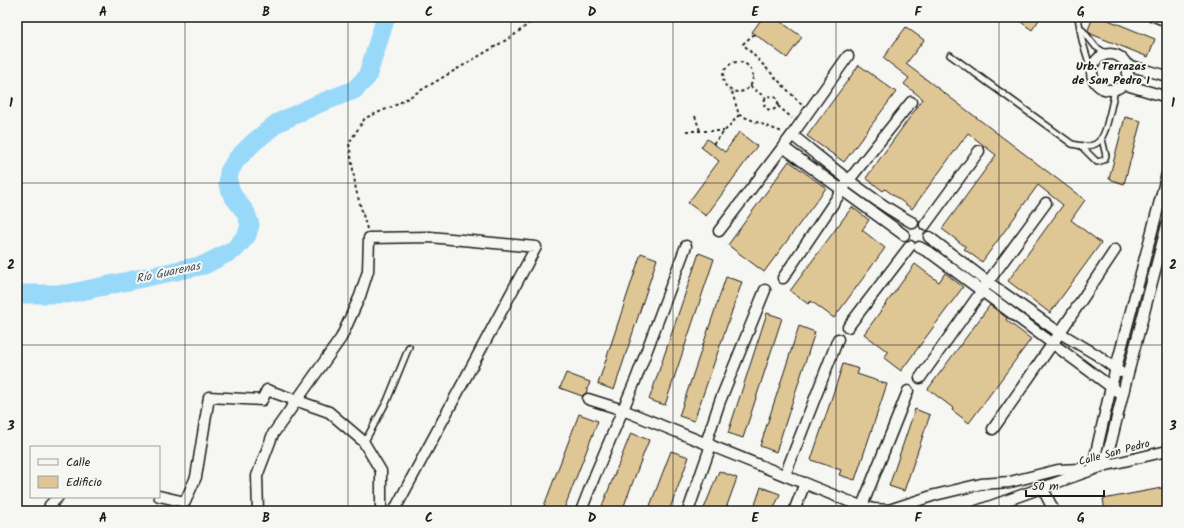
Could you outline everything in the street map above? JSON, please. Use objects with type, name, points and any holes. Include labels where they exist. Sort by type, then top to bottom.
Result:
[{"type":"street","points":[[1119,86],[1128,75],[1124,61],[1117,55],[1107,54],[1102,56],[1095,62],[1092,73],[1096,83],[1100,86],[1105,89],[1119,86],[1167,97]]},
{"type":"street","points":[[719,231],[792,136],[808,111],[848,56]]},
{"type":"street","points":[[1127,68],[1167,76]]},
{"type":"street","points":[[1127,68],[1167,82]]},
{"type":"street","points":[[783,278],[849,180],[911,102]]},
{"type":"street","points":[[792,136],[849,180],[902,217],[913,223],[921,223],[927,228],[929,236],[926,243],[915,247],[848,327]]},
{"type":"street","points":[[783,148],[904,235]]},
{"type":"street","points":[[924,225],[978,151]]},
{"type":"street","points":[[588,399],[623,410],[862,506],[874,509],[889,510],[935,495],[981,484],[1010,482],[1058,470],[1081,469],[1089,471],[1167,174]]},
{"type":"street","points":[[920,378],[1046,203]]},
{"type":"street","points":[[913,223],[906,228],[904,235],[905,242],[932,254],[981,292],[1053,343],[1122,395]]},
{"type":"street","points":[[1103,466],[1111,442],[1167,225]]},
{"type":"street","points":[[929,236],[988,282],[1060,333],[1097,355],[1127,377]]},
{"type":"street","points":[[258,511],[258,476],[273,434],[341,338],[357,303],[368,271],[369,238],[430,237],[536,247],[394,511]]},
{"type":"street","points":[[581,511],[636,379],[686,246]]},
{"type":"street","points":[[994,429],[1115,250]]},
{"type":"street","points":[[688,511],[720,401],[765,290]]},
{"type":"street","points":[[785,475],[838,339]]},
{"type":"street","points":[[160,496],[185,502],[196,477],[209,397],[262,400],[267,390],[329,412],[364,443],[381,471],[381,511]]},
{"type":"street","points":[[862,506],[908,391]]},
{"type":"street","name":"Calle San Pedro","points":[[976,511],[1103,466],[1167,451]]},
{"type":"street","points":[[794,511],[805,483]]},
{"type":"street","points":[[1042,487],[1054,511]]},
{"type":"street","points":[[54,511],[50,506],[57,498]]},
{"type":"lane","points":[[1078,17],[1092,73]]},
{"type":"lane","points":[[1150,17],[1167,24]]},
{"type":"lane","points":[[1080,27],[1096,47],[1107,54]]},
{"type":"lane","points":[[950,55],[1072,144],[1081,146],[1089,147],[1097,144],[1102,139],[1106,132],[1119,86]]},
{"type":"lane","points":[[1081,146],[1097,162],[1101,162],[1106,156],[1102,139]]},
{"type":"lane","points":[[364,443],[387,401],[409,347]]},
{"type":"path","points":[[369,238],[356,190],[349,143],[365,118],[396,105],[513,36],[537,17]]},
{"type":"path","points":[[754,34],[743,44],[808,111]]},
{"type":"path","points":[[734,62],[743,63],[750,68],[753,77],[750,86],[742,92],[732,92],[724,86],[722,76],[726,68],[734,62]]},
{"type":"path","points":[[750,86],[766,98]]},
{"type":"path","points":[[732,92],[738,115]]},
{"type":"path","points":[[778,106],[772,110],[766,108],[764,102],[770,95],[777,97],[778,106],[799,124]]},
{"type":"path","points":[[714,144],[738,115]]},
{"type":"path","points":[[738,115],[792,136]]},
{"type":"path","points":[[695,116],[700,131]]},
{"type":"path","points":[[686,131],[724,131]]},
{"type":"building","points":[[763,17],[774,17],[802,37],[787,58],[752,32]]},
{"type":"building","points":[[1014,17],[1041,17],[1032,30]]},
{"type":"building","points":[[1093,17],[1101,17],[1155,39],[1148,57],[1091,34],[1088,30]]},
{"type":"building","points":[[906,27],[924,40],[906,64],[1085,200],[1071,220],[1101,243],[1050,313],[1008,281],[1063,205],[1038,185],[982,262],[964,249],[966,247],[942,229],[996,155],[968,133],[912,209],[885,189],[883,191],[866,178],[923,99],[904,84],[909,78],[883,58]]},
{"type":"building","points":[[859,65],[896,92],[844,162],[807,136]]},
{"type":"building","points":[[1125,117],[1141,121],[1124,184],[1109,179]]},
{"type":"building","points":[[739,132],[757,146],[706,216],[688,203],[719,161],[701,147],[707,139],[725,152]]},
{"type":"building","points":[[789,161],[826,188],[764,272],[728,245]]},
{"type":"building","points":[[852,207],[869,220],[862,230],[885,248],[834,318],[811,301],[808,304],[790,291]]},
{"type":"building","points":[[641,253],[657,259],[614,390],[598,384]]},
{"type":"building","points":[[699,253],[714,259],[665,405],[649,400]]},
{"type":"building","points":[[915,264],[939,282],[945,273],[963,287],[901,371],[884,358],[888,352],[864,334]]},
{"type":"building","points":[[726,277],[742,282],[694,421],[679,416]]},
{"type":"building","points":[[990,305],[1007,318],[1006,320],[1031,339],[969,423],[952,410],[953,408],[928,389]]},
{"type":"building","points":[[767,313],[782,318],[743,438],[728,433]]},
{"type":"building","points":[[799,326],[815,332],[776,452],[760,446]]},
{"type":"building","points":[[843,364],[859,369],[857,374],[887,384],[855,480],[839,475],[841,470],[811,460]]},
{"type":"building","points":[[566,373],[590,382],[586,393],[582,396],[560,388]]},
{"type":"building","points":[[915,409],[930,415],[904,491],[889,486]]},
{"type":"building","points":[[579,414],[598,421],[564,509],[567,511],[542,511]]},
{"type":"building","points":[[631,433],[649,440],[622,511],[600,511]]},
{"type":"building","points":[[671,451],[689,457],[669,511],[648,511]]},
{"type":"building","points":[[719,471],[737,478],[725,511],[703,511]]},
{"type":"building","points":[[761,487],[780,494],[773,511],[762,511],[754,508]]},
{"type":"building","points":[[1167,487],[1167,511],[1105,511],[1103,499]]},
{"type":"waterway","name":"Río Guarenas","points":[[17,294],[67,294],[204,265],[235,249],[247,235],[250,225],[246,213],[233,196],[228,184],[229,172],[236,160],[253,143],[277,123],[318,104],[354,90],[367,77],[386,17]]},
{"type":"district","name":"Urb. Terrazas de San Pedro I","points":[[1111,73]]}]
